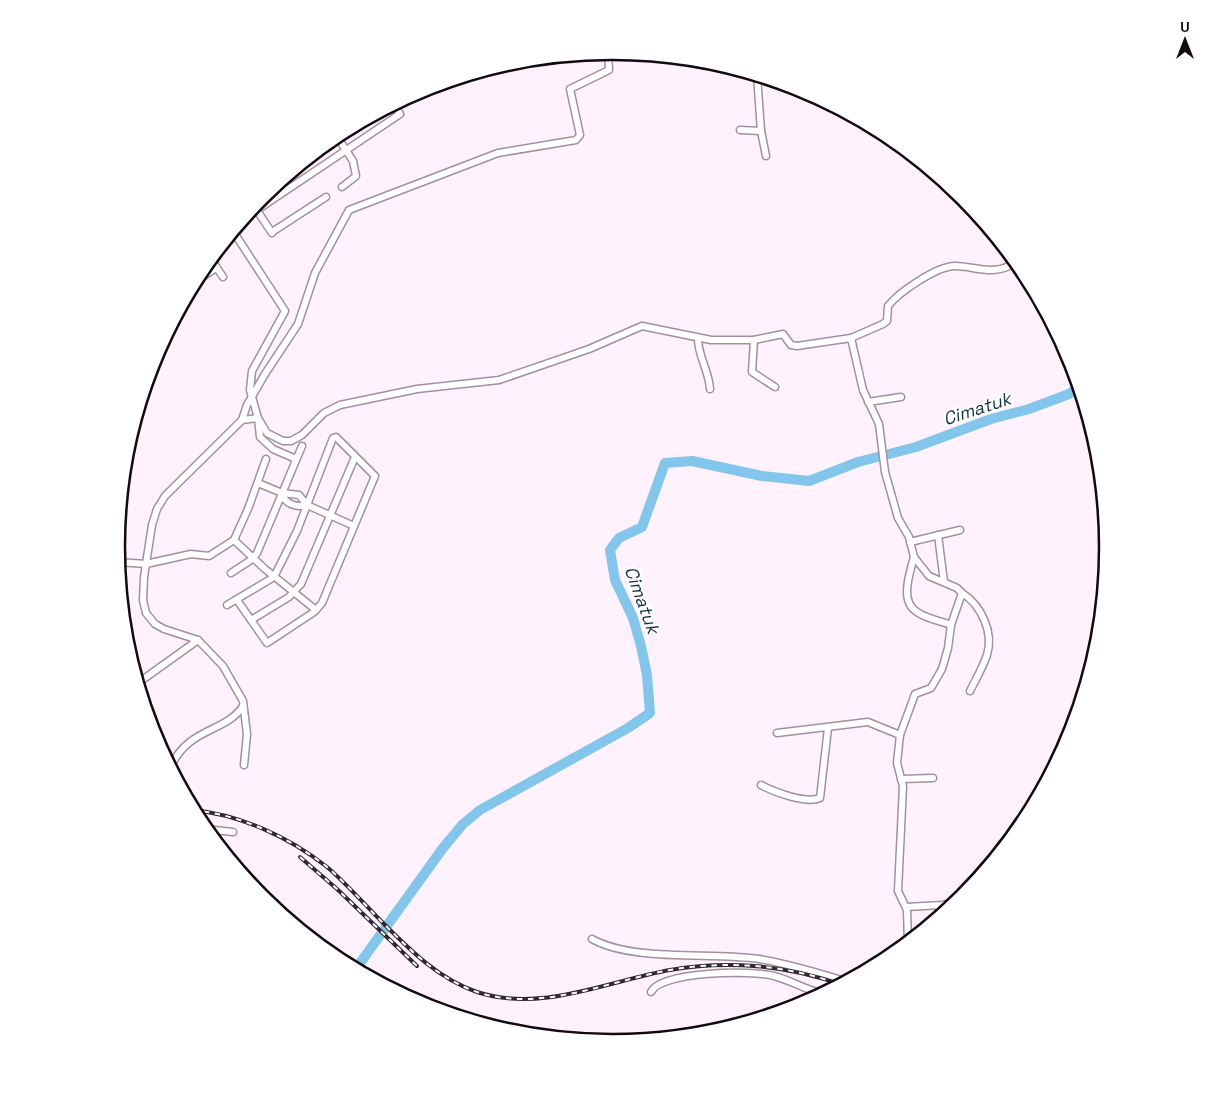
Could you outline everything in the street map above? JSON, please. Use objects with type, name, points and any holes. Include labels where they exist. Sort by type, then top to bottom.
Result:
[{"type":"street","points":[[244,764],[247,734],[243,705],[236,687],[223,666],[198,640],[164,630],[148,616],[143,600],[146,564],[154,517],[161,502],[180,480],[242,420],[251,398],[269,367],[292,336],[302,313],[315,273],[349,210],[498,153],[576,140],[580,135],[570,89],[609,70],[608,60]]},
{"type":"street","points":[[758,83],[761,131],[766,156]]},
{"type":"street","points":[[277,195],[400,114],[397,110]]},
{"type":"street","points":[[740,130],[761,131]]},
{"type":"street","points":[[341,143],[353,161],[356,176],[342,187]]},
{"type":"street","points":[[259,212],[272,232],[326,196]]},
{"type":"street","points":[[237,237],[285,311],[252,372],[251,398],[258,418],[267,433],[283,441],[291,441],[302,435],[324,413],[340,405],[417,389],[499,380],[588,349],[636,327],[656,327],[698,339],[754,340],[783,334],[791,345],[797,346],[851,338],[886,322],[888,306],[911,286],[951,266],[999,270],[1009,264]]},
{"type":"street","points":[[211,271],[216,268],[223,277]]},
{"type":"street","points":[[851,338],[856,366],[868,402],[877,417],[885,472],[898,518],[910,542],[914,557],[927,574],[960,590],[980,610],[989,640],[987,655],[970,690]]},
{"type":"street","points":[[698,339],[698,349],[707,368],[710,389]]},
{"type":"street","points":[[754,340],[752,372],[775,387]]},
{"type":"street","points":[[868,402],[901,397]]},
{"type":"street","points":[[242,420],[258,418]]},
{"type":"street","points":[[258,418],[258,431],[264,442],[273,449],[296,459]]},
{"type":"street","points":[[227,606],[274,577],[282,564],[334,437],[375,476],[334,577],[316,610],[267,642],[238,600]]},
{"type":"street","points":[[230,573],[252,558],[264,540],[302,446]]},
{"type":"street","points":[[251,620],[295,593],[308,569],[356,457]]},
{"type":"street","points":[[125,563],[146,564],[191,554],[209,556],[234,540],[266,459]]},
{"type":"street","points":[[258,483],[282,494],[298,495],[307,505],[354,526]]},
{"type":"street","points":[[282,494],[283,498],[290,504],[300,507],[307,505]]},
{"type":"street","points":[[910,542],[960,530]]},
{"type":"street","points":[[938,535],[944,582]]},
{"type":"street","points":[[234,540],[274,577],[316,610]]},
{"type":"street","points":[[914,557],[906,590],[913,608],[920,614],[951,624]]},
{"type":"street","points":[[908,935],[906,907],[898,891],[903,825],[901,779],[897,767],[900,735],[915,694],[931,688],[942,669],[948,648],[951,624],[962,593]]},
{"type":"street","points":[[144,679],[198,640]]},
{"type":"street","points":[[174,760],[185,744],[232,717],[243,705]]},
{"type":"street","points":[[777,734],[872,722],[900,735]]},
{"type":"street","points":[[761,784],[779,793],[809,799],[820,798],[828,728]]},
{"type":"street","points":[[901,779],[933,778]]},
{"type":"street","points":[[216,831],[233,832]]},
{"type":"street","points":[[906,907],[944,905]]},
{"type":"street","points":[[592,939],[602,944],[628,950],[686,956],[758,959],[838,980]]},
{"type":"street","points":[[650,992],[660,982],[737,972],[772,975],[816,991]]},
{"type":"waterway","name":"Cimatuk","points":[[359,964],[443,848],[463,824],[480,810],[628,728],[650,713],[647,675],[641,646],[633,618],[615,580],[610,550],[619,538],[642,527],[665,463],[692,461],[762,476],[809,481],[858,462],[916,447],[991,419],[1029,409],[1074,390]]},
{"type":"railway","points":[[203,812],[246,822],[297,846],[327,867],[426,963],[450,980],[477,992],[501,998],[550,997],[670,970],[713,965],[757,966],[779,969],[833,982]]},
{"type":"railway","points":[[300,857],[337,889],[417,966]]}]
